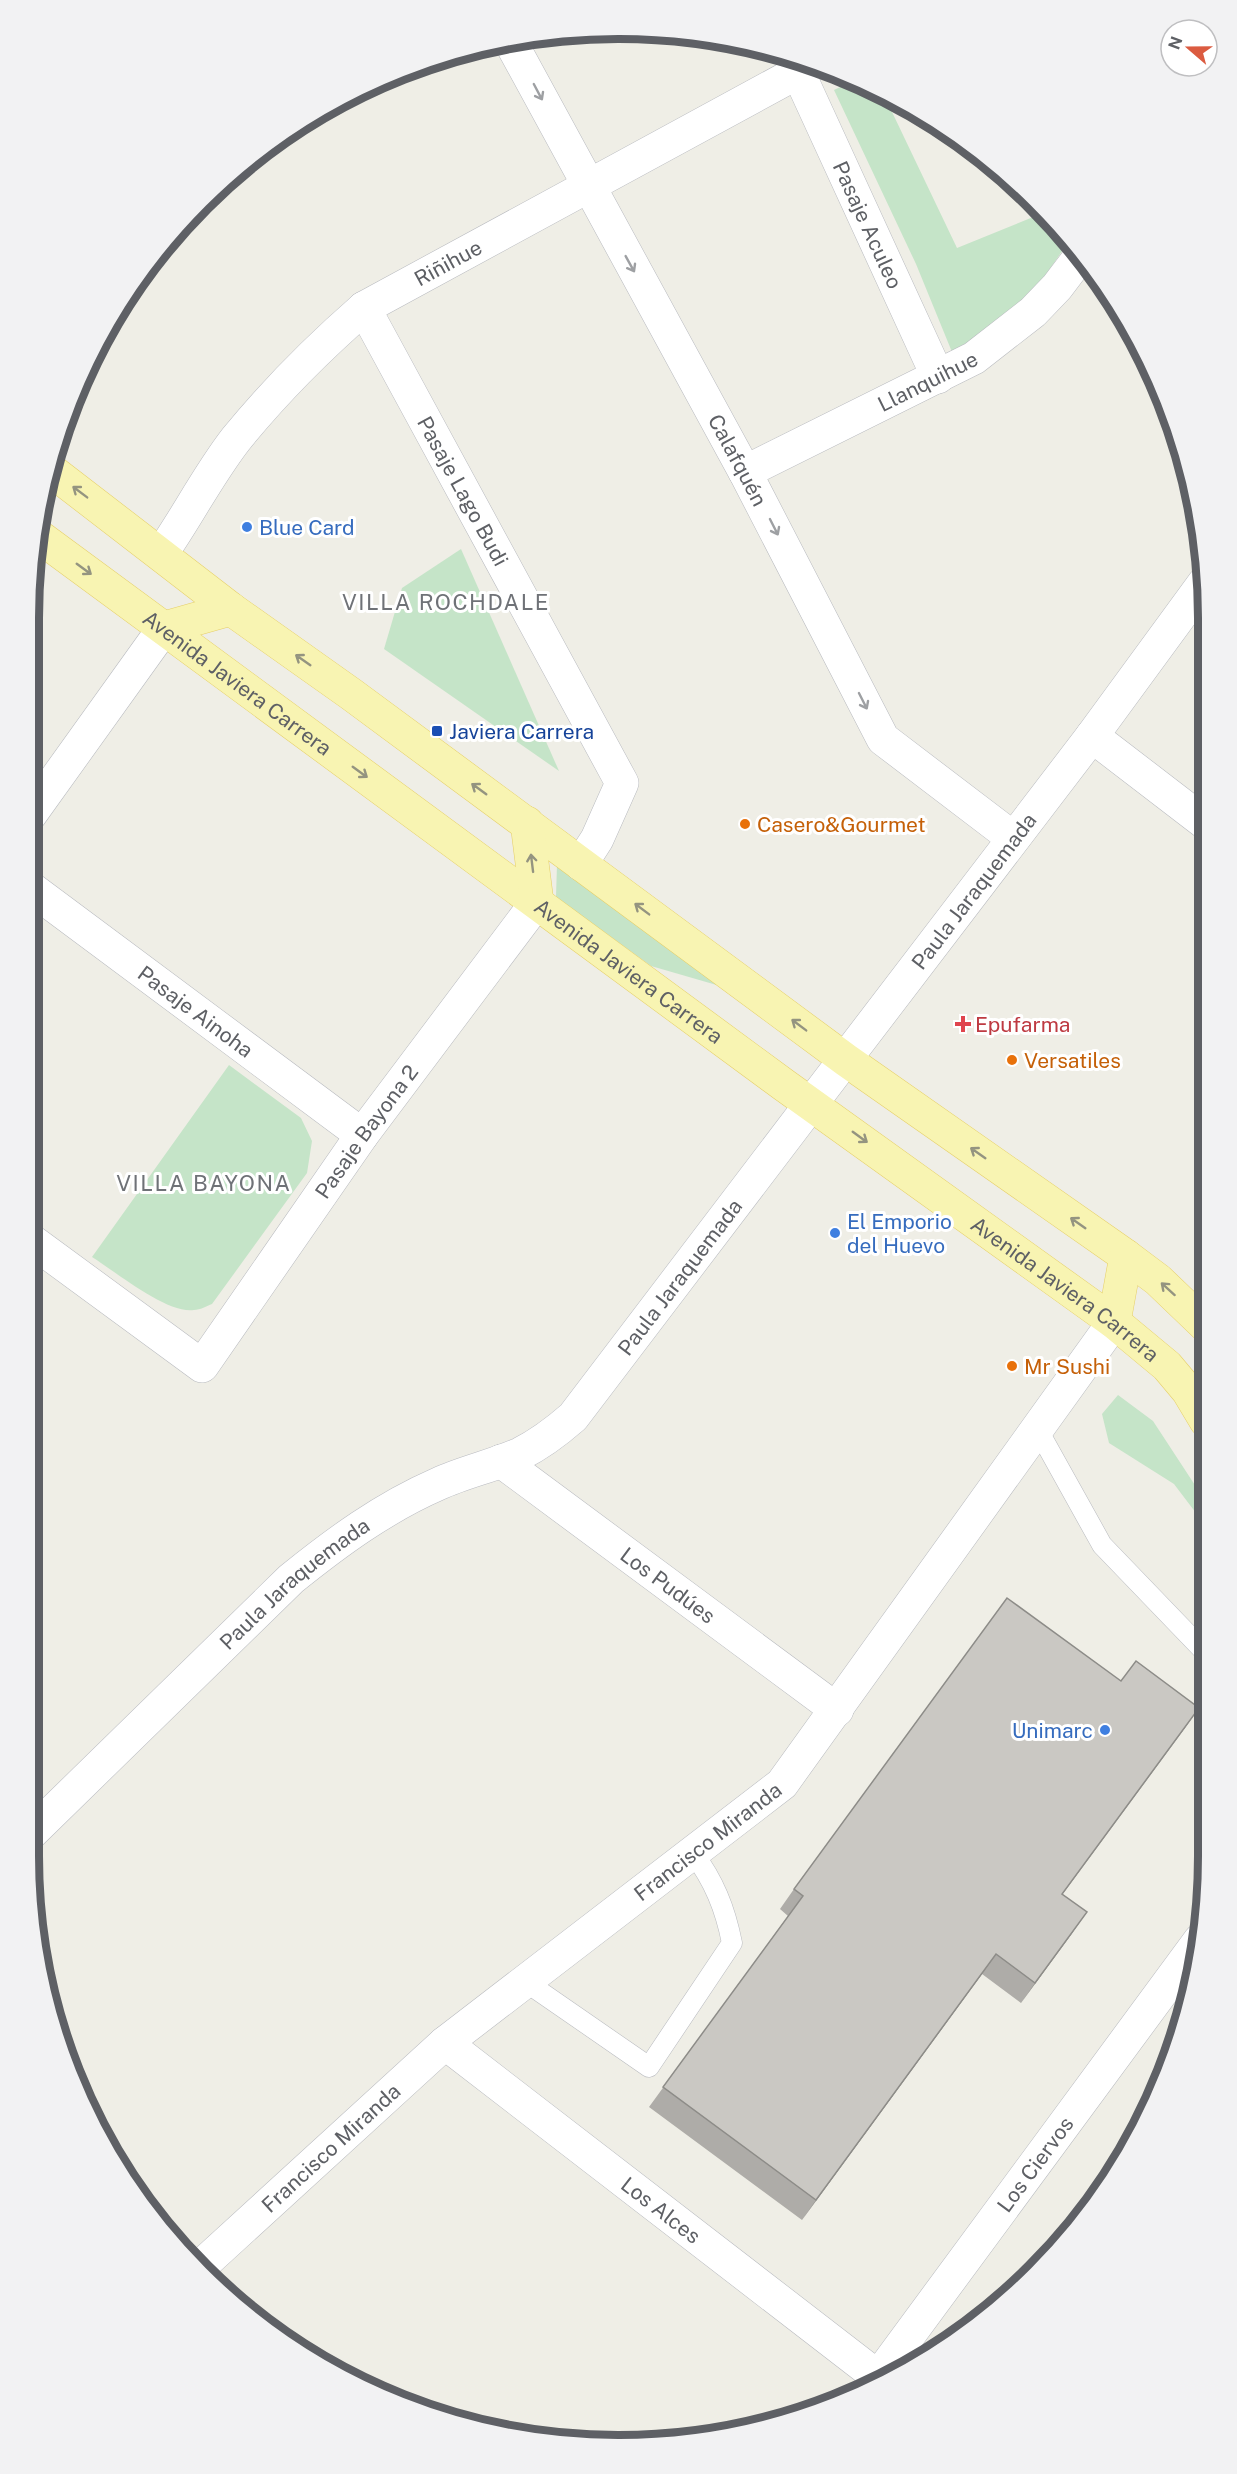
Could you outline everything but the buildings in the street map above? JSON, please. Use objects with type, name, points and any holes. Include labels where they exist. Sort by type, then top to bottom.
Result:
[{"type":"main road","points":[[57,475],[231,609],[526,823],[846,1060],[1126,1256],[1158,1280],[1198,1318]]},
{"type":"main road","name":"Avenida Javiera Carrera","points":[[44,540],[811,1104],[1114,1322],[1167,1366],[1188,1391],[1198,1408]]},
{"type":"main road","points":[[164,628],[231,609]]},
{"type":"main road","points":[[526,823],[537,902]]},
{"type":"main road","points":[[1114,1322],[1126,1256]]},
{"type":"street","name":"Calafquén","points":[[514,49],[588,188],[745,472],[883,739],[1013,838]]},
{"type":"street","name":"Riñihue","points":[[160,554],[235,441],[274,394],[317,349],[364,308],[803,69]]},
{"type":"street","name":"Pasaje Aculeo","points":[[807,71],[938,377]]},
{"type":"street","name":"Llanquihue","points":[[745,472],[974,358],[1007,335],[1057,287],[1075,263]]},
{"type":"street","name":"Pasaje Lago Budi","points":[[364,308],[622,783],[597,839],[581,864]]},
{"type":"street","name":"Paula Jaraquemada","points":[[39,1824],[291,1580],[325,1552],[398,1503],[438,1484],[501,1461],[549,1437],[573,1418],[1092,736],[1197,591]]},
{"type":"street","points":[[39,802],[164,628]]},
{"type":"street","points":[[1092,736],[1198,817]]},
{"type":"street","name":"Pasaje Ainoha","points":[[39,894],[362,1136]]},
{"type":"street","name":"Pasaje Bayona 2","points":[[39,1246],[202,1366],[362,1136],[537,902]]},
{"type":"street","name":"Francisco Miranda","points":[[206,2262],[445,2043],[782,1784],[1114,1322]]},
{"type":"street","name":"Los Pudúes","points":[[501,1461],[549,1499],[837,1710]]},
{"type":"street","name":"Los Ciervos","points":[[883,2371],[1189,1955]]},
{"type":"street","name":"Los Alces","points":[[445,2043],[868,2378]]},
{"type":"lane","points":[[1038,1430],[1102,1545],[1198,1642]]},
{"type":"lane","points":[[525,1982],[649,2067],[732,1943],[726,1913],[718,1892],[693,1853]]},
{"type":"green space","points":[[844,85],[890,107],[957,248],[1035,216],[1064,248],[1012,324],[952,352],[916,264],[834,90]]},
{"type":"green space","points":[[461,549],[559,771],[384,649],[402,588]]},
{"type":"green space","points":[[557,864],[720,986],[651,966],[556,897]]},
{"type":"green space","points":[[229,1065],[301,1118],[312,1141],[307,1173],[212,1304],[196,1310],[183,1309],[156,1299],[92,1257]]},
{"type":"green space","points":[[1118,1395],[1153,1421],[1198,1490],[1198,1518],[1174,1484],[1109,1443],[1102,1414]]},
{"type":"place","name":"Blue Card","points":[[247,527]]},
{"type":"place","name":"Javiera Carrera","points":[[437,731]]},
{"type":"place","name":"Casero&Gourmet","points":[[745,824]]},
{"type":"place","name":"Epufarma","points":[[963,1024]]},
{"type":"place","name":"Versatiles","points":[[1012,1060]]},
{"type":"place","name":"El Emporio del Huevo","points":[[835,1233]]},
{"type":"place","name":"Mr Sushi","points":[[1012,1366]]},
{"type":"place","name":"Unimarc","points":[[1105,1730]]},
{"type":"district","name":"VILLA ROCHDALE","points":[[446,602]]},
{"type":"district","name":"VILLA BAYONA","points":[[204,1183]]}]
